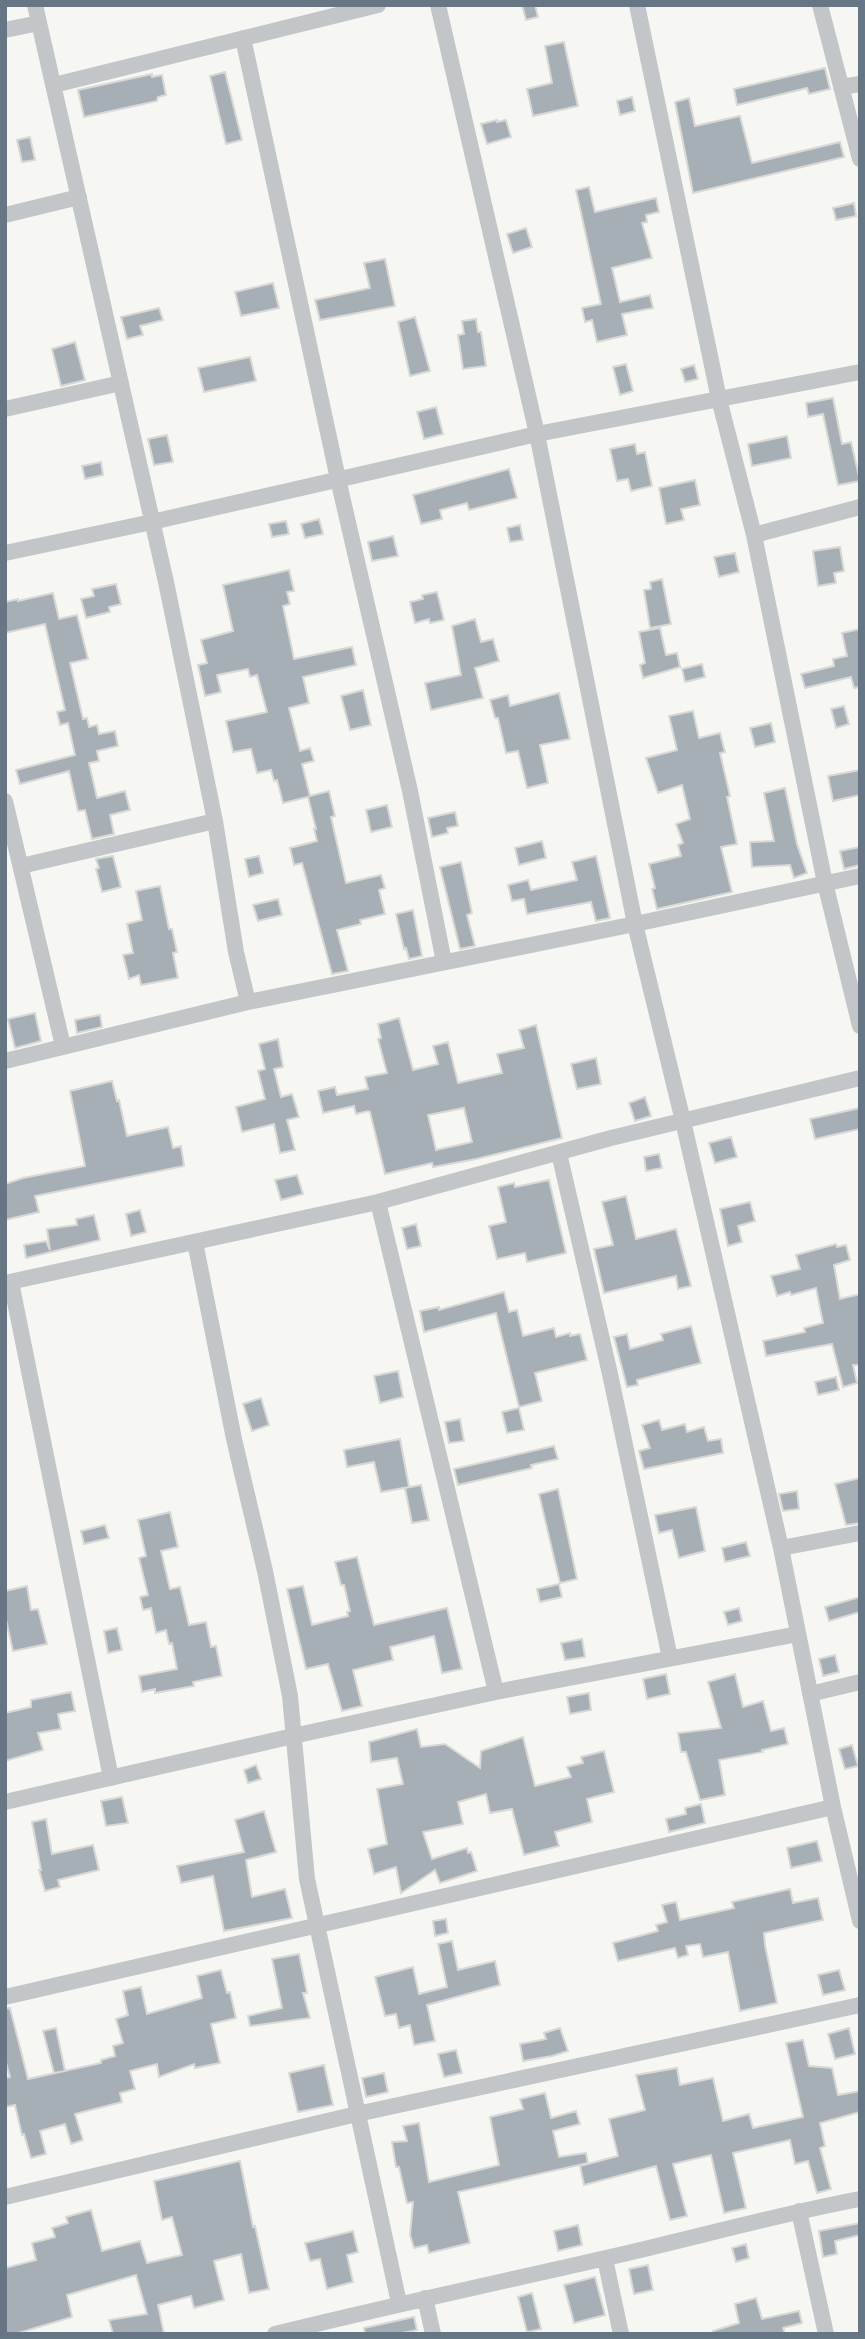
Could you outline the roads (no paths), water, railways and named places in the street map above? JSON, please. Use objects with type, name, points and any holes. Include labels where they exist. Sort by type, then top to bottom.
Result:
[{"type":"street","points":[[35,5],[152,522],[215,821],[236,952],[248,1002]]},
{"type":"street","points":[[54,85],[378,5]]},
{"type":"street","points":[[438,5],[537,434],[635,924],[781,1548],[860,1921]]},
{"type":"street","points":[[638,5],[719,399],[754,535],[825,883],[860,1026]]},
{"type":"street","points":[[820,5],[860,159]]},
{"type":"street","points":[[5,30],[39,23]]},
{"type":"street","points":[[243,38],[338,479],[410,791],[444,962]]},
{"type":"street","points":[[841,87],[860,84]]},
{"type":"street","points":[[5,215],[79,197]]},
{"type":"street","points":[[5,553],[537,434],[860,372]]},
{"type":"street","points":[[5,409],[121,383]]},
{"type":"street","points":[[754,535],[860,507]]},
{"type":"street","points":[[5,801],[63,1046]]},
{"type":"street","points":[[21,866],[215,821]]},
{"type":"street","points":[[5,1061],[248,1002],[860,876]]},
{"type":"street","points":[[111,1778],[8,1283],[378,1202],[683,1121],[860,1078]]},
{"type":"street","points":[[559,1153],[610,1374],[670,1658]]},
{"type":"street","points":[[378,1202],[496,1692]]},
{"type":"street","points":[[195,1242],[234,1439],[290,1696],[307,1879],[316,1927],[398,2304]]},
{"type":"street","points":[[781,1548],[860,1533]]},
{"type":"street","points":[[5,1802],[496,1692],[798,1634]]},
{"type":"street","points":[[810,1694],[860,1682]]},
{"type":"street","points":[[5,1997],[834,1807]]},
{"type":"street","points":[[5,2197],[357,2114],[860,2005]]},
{"type":"street","points":[[275,2334],[860,2199]]},
{"type":"street","points":[[799,2211],[827,2334]]},
{"type":"street","points":[[604,2259],[621,2334]]},
{"type":"street","points":[[425,2298],[433,2334]]}]
